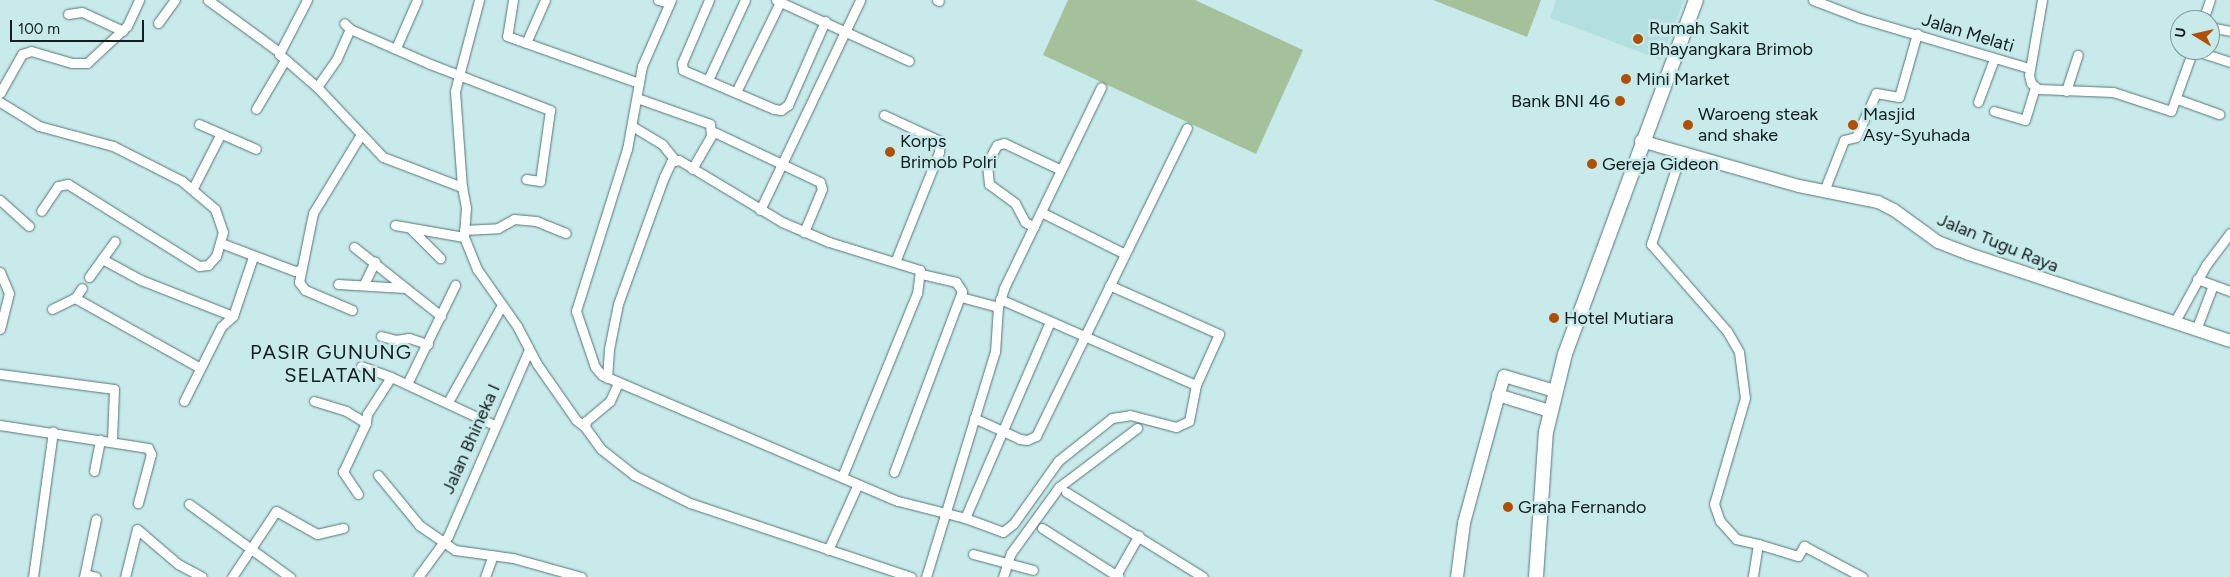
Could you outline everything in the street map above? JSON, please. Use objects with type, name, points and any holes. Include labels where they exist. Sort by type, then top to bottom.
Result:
[{"type":"main road","points":[[1536,577],[1543,456],[1555,391],[1580,307],[1641,141],[1696,0]]},
{"type":"street","points":[[0,93],[22,54],[44,53],[84,64],[123,31],[139,0]]},
{"type":"street","points":[[158,23],[175,0]]},
{"type":"street","points":[[208,0],[279,52],[285,60],[317,87],[360,136],[383,157],[399,165],[462,187]]},
{"type":"street","points":[[279,52],[307,0]]},
{"type":"street","points":[[396,48],[418,0]]},
{"type":"street","points":[[478,0],[458,76],[454,101],[462,187],[466,207],[464,233],[481,277],[502,305],[529,350],[576,420],[585,427],[594,442],[611,458],[662,490],[697,506],[911,577]]},
{"type":"street","points":[[513,0],[506,31],[507,36],[639,83]]},
{"type":"street","points":[[526,43],[545,0]]},
{"type":"street","points":[[658,0],[670,1],[646,52],[632,126],[576,311],[594,367],[607,378],[898,501],[966,518],[999,532],[1007,531],[1058,462],[1102,424],[1112,418],[1130,415],[1181,428],[1189,421],[1196,385],[1219,334],[1110,285]]},
{"type":"street","points":[[709,0],[682,67],[685,72],[774,109],[785,108],[825,21]]},
{"type":"street","points":[[708,80],[745,0]]},
{"type":"street","points":[[760,210],[783,166],[860,0]]},
{"type":"street","name":"Jalan Melati","points":[[1813,0],[1994,59],[2029,68]]},
{"type":"street","points":[[2042,0],[2029,68],[2030,81],[2036,88],[2114,92],[2170,111],[2177,99],[2190,60]]},
{"type":"street","points":[[736,92],[778,1],[909,61]]},
{"type":"street","points":[[68,14],[82,12],[123,31]]},
{"type":"street","points":[[317,87],[336,58],[347,26],[458,76],[550,110],[540,181],[526,179]]},
{"type":"street","points":[[1824,191],[1844,140],[1856,137],[1876,94],[1899,97],[1917,34]]},
{"type":"street","points":[[2066,91],[2078,55]]},
{"type":"street","points":[[1978,102],[1994,59]]},
{"type":"street","points":[[256,110],[285,60]]},
{"type":"street","points":[[926,577],[995,352],[999,303],[1040,212],[1101,87]]},
{"type":"street","points":[[1994,111],[2025,120],[2036,88]]},
{"type":"street","points":[[637,98],[706,122],[712,131],[822,184],[804,232]]},
{"type":"street","points":[[2177,99],[2218,114]]},
{"type":"street","points":[[0,102],[39,126],[113,146],[193,188],[219,216],[223,226],[221,244],[208,264],[192,264],[64,182],[41,211]]},
{"type":"street","points":[[884,115],[940,141],[939,152],[895,262]]},
{"type":"street","points":[[199,124],[220,135],[256,149]]},
{"type":"street","points":[[632,126],[662,144],[675,160],[760,210],[804,232],[916,268],[922,274],[956,282],[960,286],[961,297],[894,472]]},
{"type":"street","points":[[974,418],[1027,440],[1036,436],[1187,128]]},
{"type":"street","points":[[692,169],[712,131]]},
{"type":"street","points":[[193,188],[220,135]]},
{"type":"street","points":[[352,310],[305,290],[299,282],[313,213],[360,136]]},
{"type":"street","name":"Jalan Tugu Raya","points":[[1641,141],[1824,191],[1878,202],[1894,210],[1938,242],[2050,283],[2176,319],[2196,330],[2230,341]]},
{"type":"street","points":[[1034,227],[1025,222],[1015,203],[989,184],[987,166],[992,152],[997,145],[1004,143],[1061,170]]},
{"type":"street","points":[[1681,153],[1651,244],[1727,331],[1739,352],[1745,380],[1744,404],[1714,504],[1720,521],[1736,539],[1798,556],[1804,546],[1862,577]]},
{"type":"street","points":[[607,378],[609,349],[618,304],[664,176],[675,160]]},
{"type":"street","points":[[0,200],[29,226]]},
{"type":"street","points":[[1040,212],[1125,254]]},
{"type":"street","points":[[395,225],[411,230],[464,233],[498,228],[514,219],[536,221],[566,233]]},
{"type":"street","points":[[411,230],[440,258]]},
{"type":"street","points":[[2176,319],[2198,279],[2230,233]]},
{"type":"street","points":[[89,277],[104,260],[115,241]]},
{"type":"street","points":[[221,244],[300,270]]},
{"type":"street","points":[[354,247],[376,261],[405,288],[441,316]]},
{"type":"street","points":[[184,401],[221,327],[233,316],[253,256]]},
{"type":"street","points":[[104,260],[141,280],[233,316]]},
{"type":"street","points":[[364,284],[376,261]]},
{"type":"street","points":[[0,272],[9,293],[0,329]]},
{"type":"street","points":[[842,477],[917,293],[922,274]]},
{"type":"street","points":[[2198,279],[2230,291]]},
{"type":"street","points":[[338,284],[364,284],[405,288]]},
{"type":"street","points":[[408,382],[455,285]]},
{"type":"street","points":[[2196,330],[2213,285]]},
{"type":"street","points":[[52,309],[75,298],[82,288]]},
{"type":"street","points":[[961,297],[999,303],[1050,322],[1196,385]]},
{"type":"street","points":[[75,298],[200,368]]},
{"type":"street","points":[[448,402],[502,305]]},
{"type":"street","points":[[966,518],[1002,430],[1050,322]]},
{"type":"street","points":[[381,336],[391,340],[409,338],[428,344]]},
{"type":"street","name":"Jalan Bhineka I","points":[[418,577],[444,541],[529,350]]},
{"type":"street","points":[[361,366],[408,382],[494,425]]},
{"type":"street","points":[[0,374],[114,390],[112,441]]},
{"type":"street","points":[[1457,577],[1464,523],[1504,376],[1555,391]]},
{"type":"street","points":[[358,494],[343,472],[366,422],[367,414],[391,377]]},
{"type":"street","points":[[585,427],[586,421],[610,400],[618,383]]},
{"type":"street","points":[[1498,395],[1550,411]]},
{"type":"street","points":[[314,401],[346,411],[366,422]]},
{"type":"street","points":[[0,424],[112,441],[151,451],[138,503]]},
{"type":"street","points":[[1003,577],[1006,563],[1059,487],[1137,428]]},
{"type":"street","points":[[33,577],[53,431]]},
{"type":"street","points":[[94,471],[100,440]]},
{"type":"street","points":[[378,475],[419,525],[455,550],[493,555],[580,577]]},
{"type":"street","points":[[828,550],[858,484]]},
{"type":"street","points":[[1066,492],[1139,535],[1203,577]]},
{"type":"street","points":[[189,504],[250,550],[290,577]]},
{"type":"street","points":[[232,577],[276,511],[317,534],[342,528]]},
{"type":"street","points":[[96,518],[84,576],[96,577]]},
{"type":"street","points":[[1042,528],[1116,576],[1139,535]]},
{"type":"street","points":[[125,577],[134,532],[137,529],[178,564],[202,577]]},
{"type":"street","points":[[1753,577],[1758,544]]},
{"type":"street","points":[[973,554],[1033,570]]},
{"type":"street","points":[[485,577],[493,555]]},
{"type":"shaded area","name":"Rumah Sakit Bhayangkara Brimob","points":[[1556,0],[1684,0],[1661,60],[1550,18]]},
{"type":"green space","points":[[1068,0],[1195,0],[1303,50],[1256,154],[1043,55]]},
{"type":"green space","points":[[1433,0],[1541,0],[1527,37]]},
{"type":"place","name":"Rumah Sakit Bhayangkara Brimob","points":[[1638,39]]},
{"type":"place","name":"Mini Market","points":[[1626,79]]},
{"type":"place","name":"Bank BNI 46","points":[[1620,101]]},
{"type":"place","name":"Waroeng steak and shake","points":[[1688,125]]},
{"type":"place","name":"Masjid Asy-Syuhada","points":[[1853,125]]},
{"type":"place","name":"Korps Brimob Polri","points":[[890,152]]},
{"type":"place","name":"Gereja Gideon","points":[[1592,164]]},
{"type":"place","name":"Hotel Mutiara","points":[[1554,318]]},
{"type":"place","name":"Graha Fernando","points":[[1508,507]]},
{"type":"district","name":"PASIR GUNUNG SELATAN","points":[[331,364]]}]
